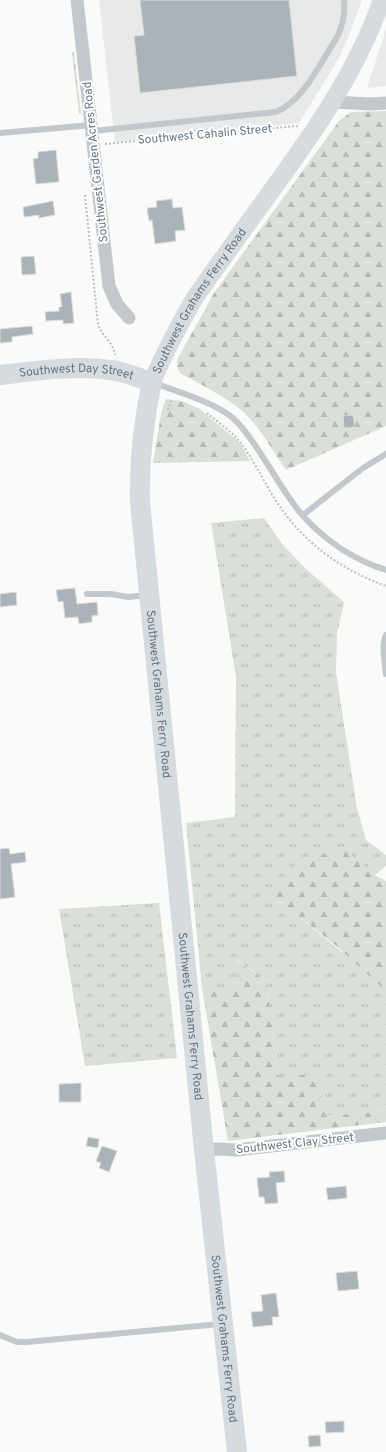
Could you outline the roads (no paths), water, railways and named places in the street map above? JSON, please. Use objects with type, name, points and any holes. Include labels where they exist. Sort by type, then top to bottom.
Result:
[{"type":"main road","name":"Southwest Grahams Ferry Road","points":[[237,1452],[204,1150],[140,502],[139,483],[141,443],[152,382],[173,337],[194,300],[334,102],[364,43],[382,0]]},
{"type":"main road","name":"Southwest Day Street","points":[[0,375],[52,369],[96,369],[112,370],[152,382]]},
{"type":"street","name":"Southwest Garden Acres Road","points":[[77,0],[109,286],[117,304],[129,318]]},
{"type":"street","points":[[334,102],[370,104],[386,103]]},
{"type":"street","name":"Southwest Clay Street","points":[[204,1150],[236,1150],[386,1133]]},
{"type":"lane","points":[[0,133],[92,128],[276,112],[292,102],[303,90],[339,34],[344,0]]},
{"type":"lane","points":[[152,382],[207,402],[233,419],[249,436],[303,515],[320,532],[338,547],[366,563],[386,570]]},
{"type":"lane","points":[[303,515],[363,468],[386,454]]},
{"type":"lane","points":[[87,594],[128,596],[149,595]]},
{"type":"lane","points":[[386,635],[383,647],[386,674]]},
{"type":"lane","points":[[0,1336],[17,1342],[27,1342],[223,1324]]}]
